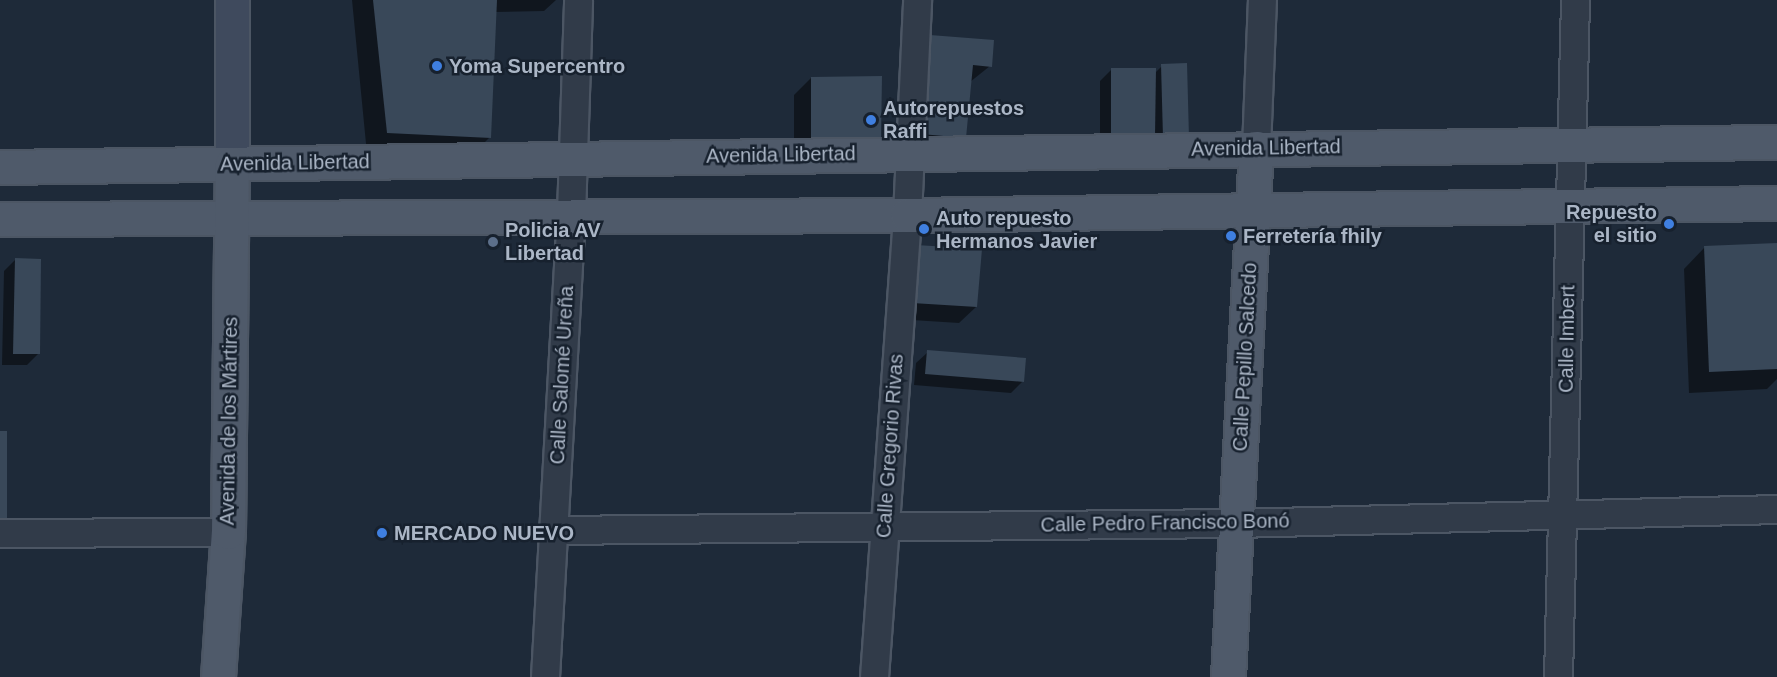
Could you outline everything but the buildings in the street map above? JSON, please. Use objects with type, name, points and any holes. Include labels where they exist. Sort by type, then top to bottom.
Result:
[{"type":"main road","name":"Avenida Libertad","points":[[0,167],[1777,142]]},
{"type":"main road","name":"Calle Pepillo Salcedo","points":[[1228,677],[1256,148]]},
{"type":"main road","name":"Avenida de los Mártires","points":[[218,677],[228,532],[232,164]]},
{"type":"main road","points":[[0,219],[571,214],[907,215],[1253,208],[1777,203]]},
{"type":"street","points":[[232,0],[232,164]]},
{"type":"street","name":"Calle Salomé Ureña","points":[[545,677],[574,158],[578,0]]},
{"type":"street","points":[[910,154],[917,0]]},
{"type":"street","name":"Calle Pepillo Salcedo","points":[[1256,148],[1262,0]]},
{"type":"street","name":"Calle Imbert","points":[[1558,677],[1575,0]]},
{"type":"street","name":"Calle Gregorio Rivas","points":[[874,677],[910,154]]},
{"type":"street","name":"Calle Pedro Francisco Bonó","points":[[554,530],[1236,523],[1777,508]]},
{"type":"street","points":[[0,533],[228,532]]},
{"type":"place","name":"Yoma Supercentro","points":[[437,66]]},
{"type":"place","name":"Autorepuestos Raffi","points":[[871,120]]},
{"type":"place","name":"Repuesto el sitio","points":[[1669,224]]},
{"type":"place","name":"Auto repuesto Hermanos Javier","points":[[924,229]]},
{"type":"place","name":"Ferretería fhily","points":[[1231,236]]},
{"type":"place","name":"Policia AV Libertad","points":[[493,242]]},
{"type":"place","name":"MERCADO NUEVO","points":[[382,533]]}]
